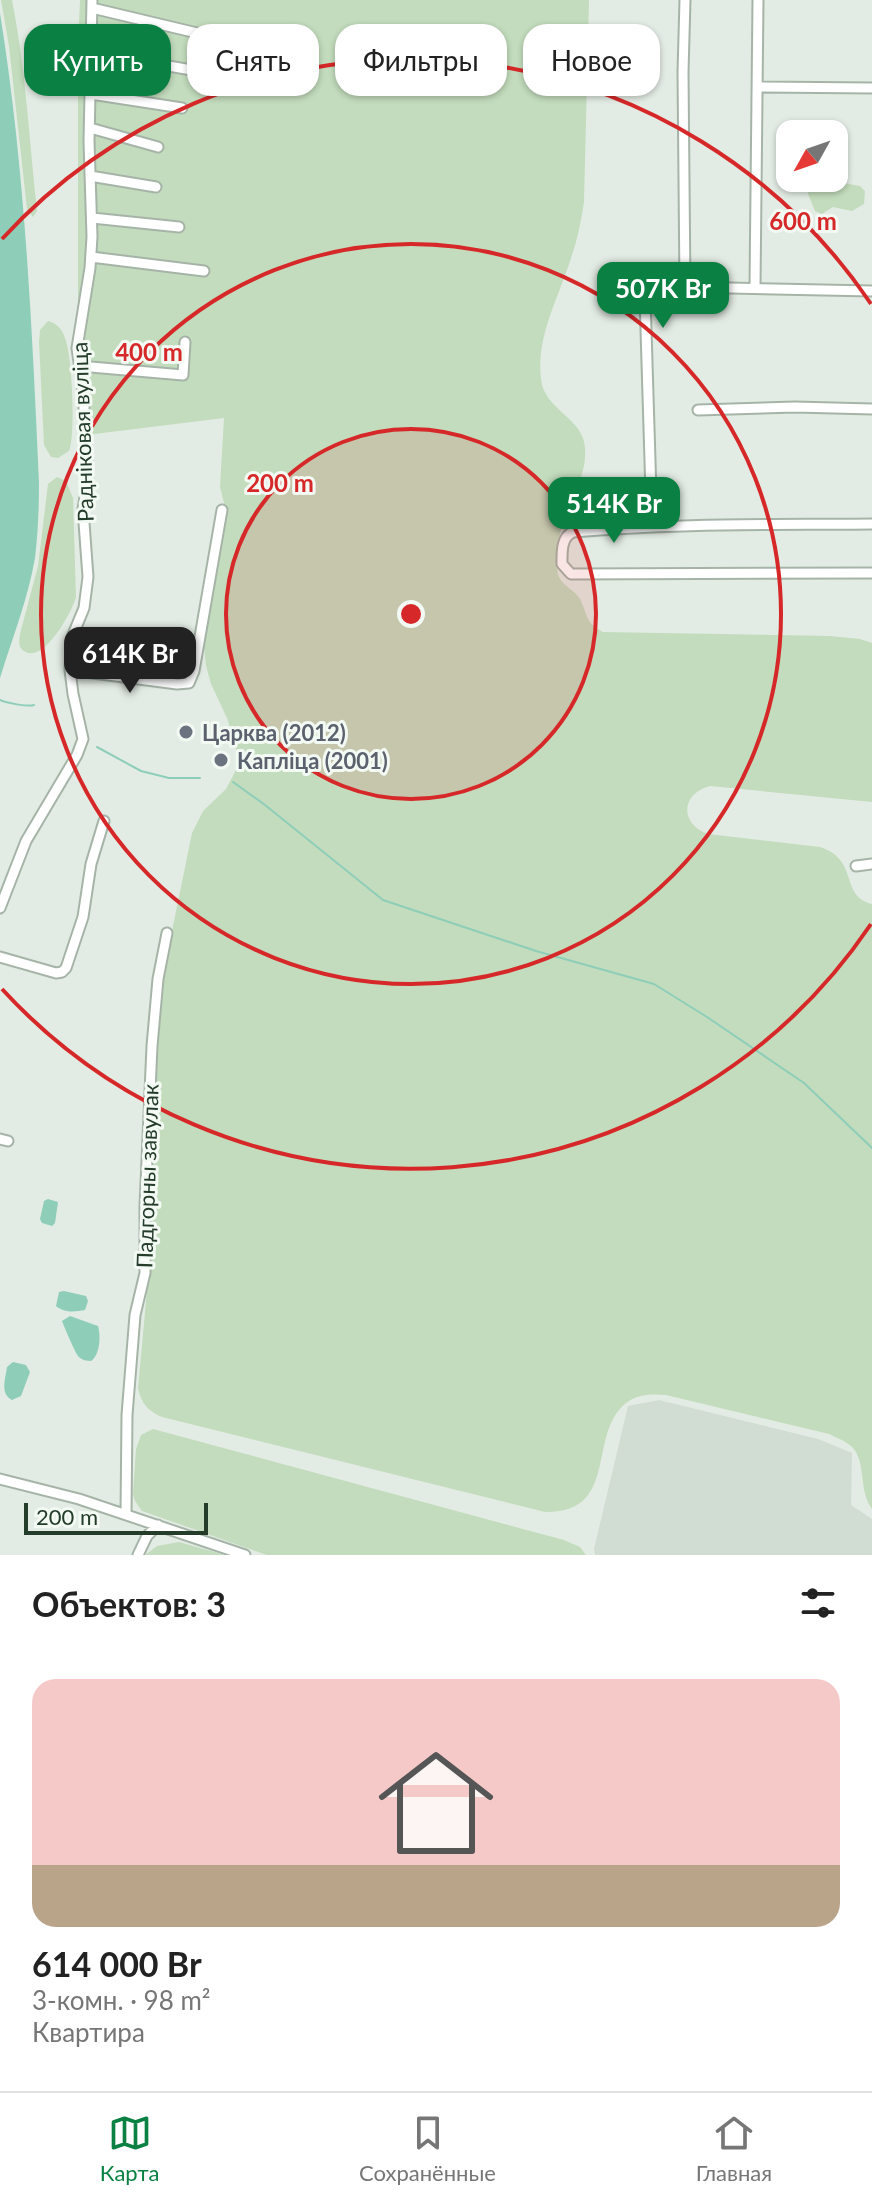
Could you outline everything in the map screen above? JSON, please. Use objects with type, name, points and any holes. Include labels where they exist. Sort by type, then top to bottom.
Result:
[{"type":"street","points":[[685,0],[685,287]]},
{"type":"street","points":[[755,287],[758,0]]},
{"type":"street","points":[[92,4],[187,30]]},
{"type":"street","name":"Радніковая вуліца","points":[[92,4],[92,24]]},
{"type":"street","points":[[758,87],[872,88]]},
{"type":"street","name":"Радніковая вуліца","points":[[0,908],[21,851],[77,755],[83,739],[70,670],[72,637],[84,608],[88,577],[83,509],[88,479],[77,339],[91,257],[91,96]]},
{"type":"street","points":[[104,96],[182,108]]},
{"type":"street","points":[[90,128],[158,147]]},
{"type":"street","points":[[90,176],[156,187]]},
{"type":"street","points":[[92,218],[179,227]]},
{"type":"street","points":[[91,257],[204,271]]},
{"type":"street","points":[[652,526],[645,297],[651,288],[755,287],[768,290],[872,291]]},
{"type":"street","points":[[79,366],[183,375],[185,342]]},
{"type":"street","points":[[698,410],[795,407],[872,409]]},
{"type":"street","points":[[70,670],[189,683],[194,671],[222,510]]},
{"type":"street","points":[[872,524],[652,526],[573,532],[568,534],[562,550],[562,564],[571,574],[872,573]]},
{"type":"street","points":[[0,957],[56,973],[66,968],[83,917],[91,864],[104,821]]},
{"type":"street","points":[[856,866],[872,864]]},
{"type":"street","name":"Падгорны завулак","points":[[126,1514],[127,1415],[135,1315],[145,1273],[152,1046],[158,979],[167,933]]},
{"type":"street","points":[[0,1479],[126,1514],[245,1555]]},
{"type":"street","points":[[138,1555],[147,1536],[158,1525]]},
{"type":"shaded area","points":[[1,0],[12,0],[21,53],[37,211],[33,217],[27,209]]},
{"type":"shaded area","points":[[80,0],[589,0],[588,24],[523,24],[523,96],[587,96],[584,202],[575,247],[549,318],[540,363],[544,390],[578,429],[585,448],[582,475],[561,530],[557,565],[559,577],[578,596],[590,622],[603,632],[830,636],[872,643],[872,802],[710,786],[693,795],[687,809],[692,823],[708,834],[820,847],[832,853],[840,860],[856,894],[872,904],[872,1509],[865,1494],[857,1453],[844,1441],[829,1434],[666,1395],[647,1395],[629,1401],[616,1414],[608,1431],[594,1485],[584,1499],[569,1509],[545,1512],[162,1417],[143,1402],[138,1388],[148,1280],[150,1183],[164,970],[192,833],[203,811],[226,789],[236,770],[236,747],[211,684],[203,634],[226,511],[220,487],[224,418],[78,436],[78,96],[171,96],[171,24],[79,24]]},
{"type":"shaded area","points":[[0,13],[21,188],[39,483],[32,573],[0,678]]},
{"type":"shaded area","points":[[848,184],[860,186],[865,191],[864,204],[852,211],[833,207],[822,214],[815,211],[808,194],[848,192]]},
{"type":"shaded area","points":[[48,321],[57,325],[64,335],[71,377],[71,442],[69,451],[58,458],[51,457],[44,445],[39,342],[40,330]]},
{"type":"shaded area","points":[[57,477],[66,481],[73,498],[76,597],[56,635],[40,651],[32,653],[24,651],[19,641],[38,566],[48,484]]},
{"type":"shaded area","points":[[44,1201],[58,1202],[52,1226],[42,1223],[40,1219]]},
{"type":"shaded area","points":[[59,1292],[86,1296],[85,1310],[66,1311],[56,1306]]},
{"type":"shaded area","points":[[70,1316],[98,1326],[99,1345],[91,1361],[77,1355],[62,1321]]},
{"type":"shaded area","points":[[13,1362],[26,1365],[30,1372],[21,1396],[12,1400],[4,1386],[7,1367]]},
{"type":"shaded area","points":[[659,1400],[818,1439],[852,1453],[851,1505],[872,1519],[872,1555],[595,1555],[628,1406]]},
{"type":"shaded area","points":[[153,1429],[564,1540],[580,1547],[586,1555],[267,1555],[142,1511],[133,1494],[136,1449],[141,1435]]},
{"type":"shaded area","points":[[179,1542],[225,1555],[145,1555],[157,1546]]},
{"type":"waterway","points":[[0,700],[34,705]]},
{"type":"waterway","points":[[97,747],[141,771],[169,778],[200,778]]},
{"type":"waterway","points":[[233,782],[383,900],[536,951],[654,984],[804,1083],[872,1148]]},
{"type":"place","name":"Царква (2012)","points":[[186,732]]},
{"type":"place","name":"Капліца (2001)","points":[[221,760]]}]
